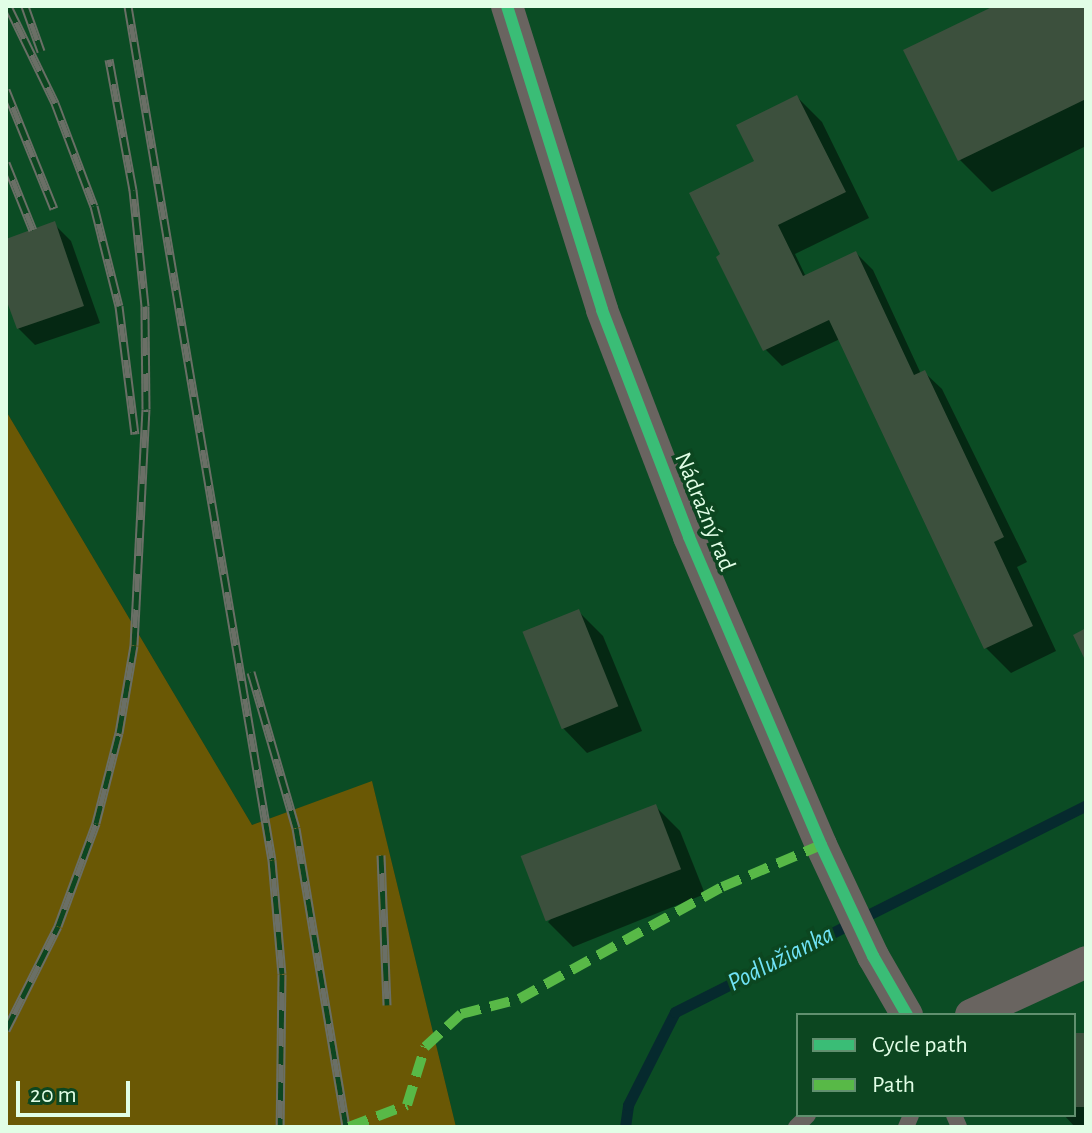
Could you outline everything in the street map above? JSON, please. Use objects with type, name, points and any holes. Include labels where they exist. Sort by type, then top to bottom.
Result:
[{"type":"street","name":"Nádražný rad","points":[[507,6],[607,324],[689,537],[873,956],[906,1013]]},
{"type":"street","points":[[975,1013],[1086,962]]},
{"type":"shaded area","points":[[6,6],[1086,6],[1086,1127],[456,1127],[372,782],[252,825],[6,411]]},
{"type":"shaded area","points":[[6,411],[252,825],[372,781],[456,1127],[6,1127]]},
{"type":"building","points":[[994,6],[1086,6],[1086,99],[958,161],[903,50]]},
{"type":"building","points":[[797,95],[846,192],[778,225],[803,276],[856,251],[914,375],[925,370],[1004,537],[994,542],[1033,626],[984,649],[829,320],[763,351],[716,257],[720,254],[689,193],[754,161],[736,125]]},
{"type":"building","points":[[55,221],[84,306],[17,329],[6,299],[6,239]]},
{"type":"building","points":[[579,609],[618,706],[562,729],[522,632]]},
{"type":"building","points":[[1086,628],[1086,662],[1073,635]]},
{"type":"building","points":[[656,804],[681,869],[546,921],[521,856]]},
{"type":"building","points":[[1076,1033],[1086,1033],[1086,1107],[1076,1107]]},
{"type":"waterway","name":"Podlužianka","points":[[625,1127],[628,1105],[675,1012],[1086,805]]},
{"type":"railway","points":[[8,6],[55,103],[94,206],[119,306],[135,434]]},
{"type":"railway","points":[[25,6],[41,51]]},
{"type":"railway","points":[[128,6],[272,860],[282,974],[280,1127]]},
{"type":"railway","points":[[6,1030],[58,926],[96,823],[119,733],[134,645],[146,409],[145,306],[133,190],[109,59]]},
{"type":"railway","points":[[6,90],[54,209]]},
{"type":"railway","points":[[6,163],[33,230]]},
{"type":"railway","points":[[251,672],[296,828],[346,1127]]},
{"type":"railway","points":[[381,855],[387,1005]]},
{"type":"marked path","points":[[349,1127],[407,1105],[425,1047],[461,1014],[519,999],[722,887],[821,845]]},
{"type":"cycle path","points":[[507,6],[602,310],[689,537],[821,845],[873,956],[906,1013]]}]
